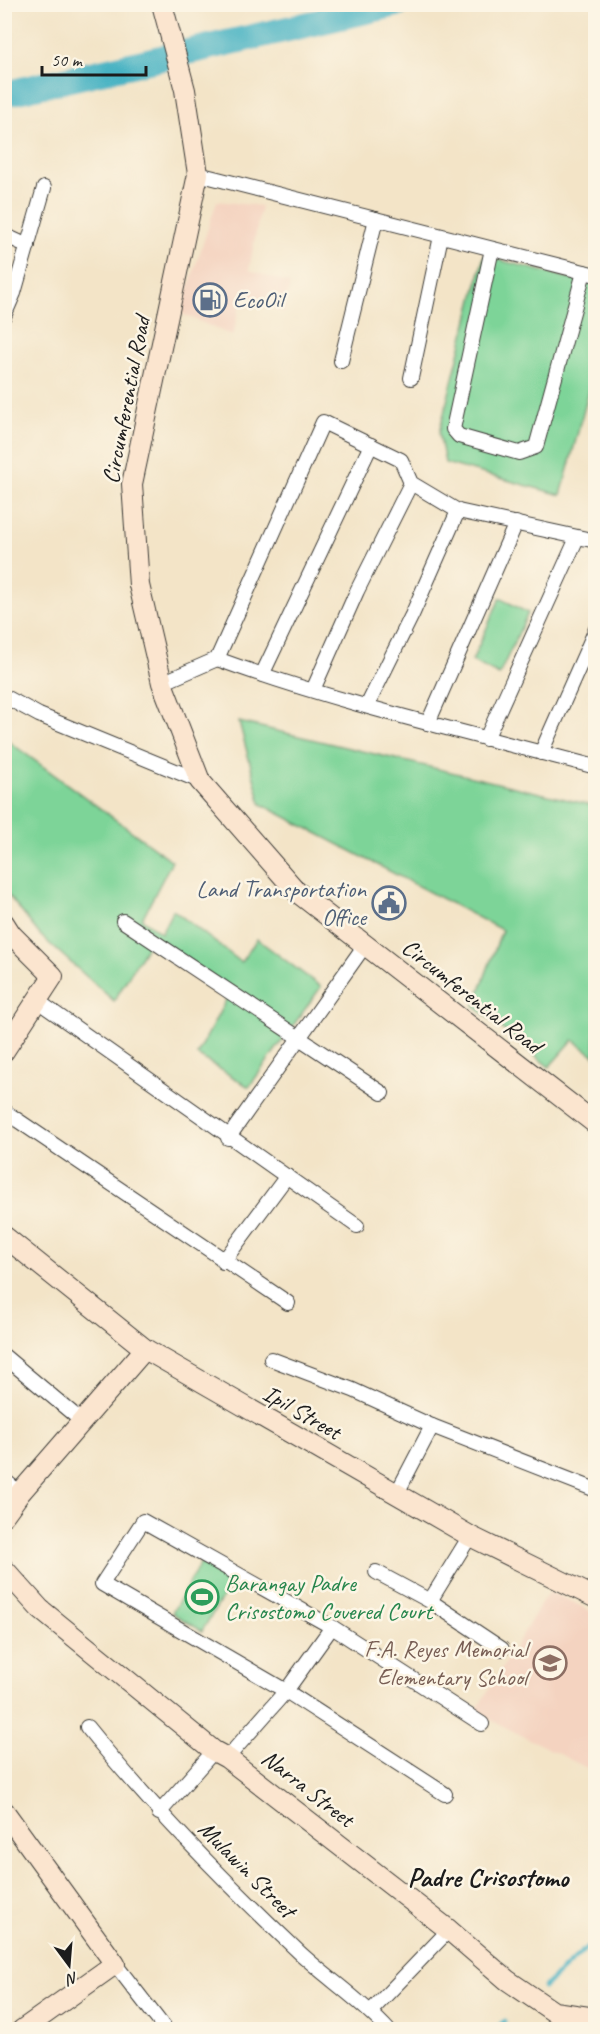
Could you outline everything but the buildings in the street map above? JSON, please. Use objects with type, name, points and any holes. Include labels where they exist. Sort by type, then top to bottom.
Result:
[{"type":"street","name":"Circumferential Road","points":[[162,4],[185,90],[198,174],[132,484],[140,585],[162,683],[200,782],[297,892],[596,1124]]},
{"type":"street","points":[[198,174],[590,273],[536,447],[519,453],[459,436],[453,429],[492,249]]},
{"type":"street","points":[[4,316],[9,291],[28,246],[44,188]]},
{"type":"street","points":[[341,361],[376,219]]},
{"type":"street","points":[[4,235],[28,246]]},
{"type":"street","points":[[411,378],[441,236]]},
{"type":"street","points":[[162,683],[217,659],[323,422],[401,460],[411,483],[459,511],[596,541]]},
{"type":"street","points":[[262,675],[371,445]]},
{"type":"street","points":[[312,690],[357,591],[411,483]]},
{"type":"street","points":[[367,706],[412,615],[459,511]]},
{"type":"street","points":[[428,723],[516,523]]},
{"type":"street","points":[[486,739],[577,538]]},
{"type":"street","points":[[541,753],[596,629]]},
{"type":"street","points":[[217,659],[262,675],[367,706],[595,766]]},
{"type":"street","points":[[4,696],[39,715],[200,782]]},
{"type":"street","points":[[123,921],[382,1093]]},
{"type":"street","points":[[4,923],[11,934],[53,976],[39,1002],[4,1051]]},
{"type":"street","points":[[228,1138],[364,945]]},
{"type":"street","points":[[39,1002],[228,1138],[287,1176],[357,1226]]},
{"type":"street","points":[[4,1111],[223,1262],[288,1303]]},
{"type":"street","points":[[223,1262],[287,1176]]},
{"type":"street","name":"Ipil Street","points":[[4,1236],[145,1350],[470,1536],[596,1598]]},
{"type":"street","points":[[4,1515],[20,1493],[84,1423],[145,1350]]},
{"type":"street","points":[[4,1356],[84,1423]]},
{"type":"street","points":[[271,1359],[353,1390],[432,1426],[596,1490]]},
{"type":"street","points":[[396,1495],[432,1426]]},
{"type":"street","points":[[4,1480],[20,1493]]},
{"type":"street","points":[[445,1794],[286,1690],[102,1584],[143,1521],[332,1627],[482,1724]]},
{"type":"street","points":[[430,1601],[470,1536]]},
{"type":"street","name":"Narra Street","points":[[4,1569],[40,1609],[221,1754],[449,1930],[507,1980],[554,2012],[596,2018]]},
{"type":"street","points":[[376,1572],[430,1601],[502,1649]]},
{"type":"street","points":[[159,1813],[286,1690],[332,1627]]},
{"type":"street","name":"Mulawin Street","points":[[87,1727],[159,1813],[216,1873],[303,1955],[371,2011],[388,2030]]},
{"type":"street","points":[[4,1811],[166,2030]]},
{"type":"street","points":[[371,2011],[449,1930]]},
{"type":"street","points":[[22,2030],[116,1964]]},
{"type":"shaded area","points":[[217,201],[261,206],[249,270],[290,284],[284,313],[242,294],[233,336],[180,313]]},
{"type":"shaded area","name":"F.A. Reyes Memorial Elementary School","points":[[549,1591],[595,1613],[595,1772],[475,1712]]},
{"type":"green space","points":[[484,256],[595,285],[595,369],[561,495],[445,463],[439,433]]},
{"type":"green space","points":[[500,598],[528,613],[499,675],[472,661]]},
{"type":"green space","points":[[239,722],[595,806],[595,1056],[573,1040],[549,1067],[474,1006],[502,930],[261,804]]},
{"type":"green space","points":[[4,738],[172,861],[142,919],[161,933],[173,910],[241,962],[257,939],[321,987],[249,1087],[197,1055],[228,996],[148,944],[114,1001],[40,935],[5,891]]},
{"type":"green space","name":"Barangay Padre Crisostomo Covered Court","points":[[201,1562],[232,1582],[202,1631],[172,1613]]},
{"type":"waterway","points":[[315,23],[321,4]]},
{"type":"waterway","points":[[4,94],[397,4]]},
{"type":"waterway","points":[[544,1987],[596,1939]]},
{"type":"waterway","points":[[494,2030],[505,2021]]},
{"type":"place","name":"EcoOil","points":[[210,300]]},
{"type":"place","name":"Land Transportation Office","points":[[389,903]]},
{"type":"place","name":"Barangay Padre Crisostomo Covered Court","points":[[202,1597]]},
{"type":"place","name":"F.A. Reyes Memorial Elementary School","points":[[550,1663]]},
{"type":"district","name":"Padre Crisostomo","points":[[488,1877]]}]
